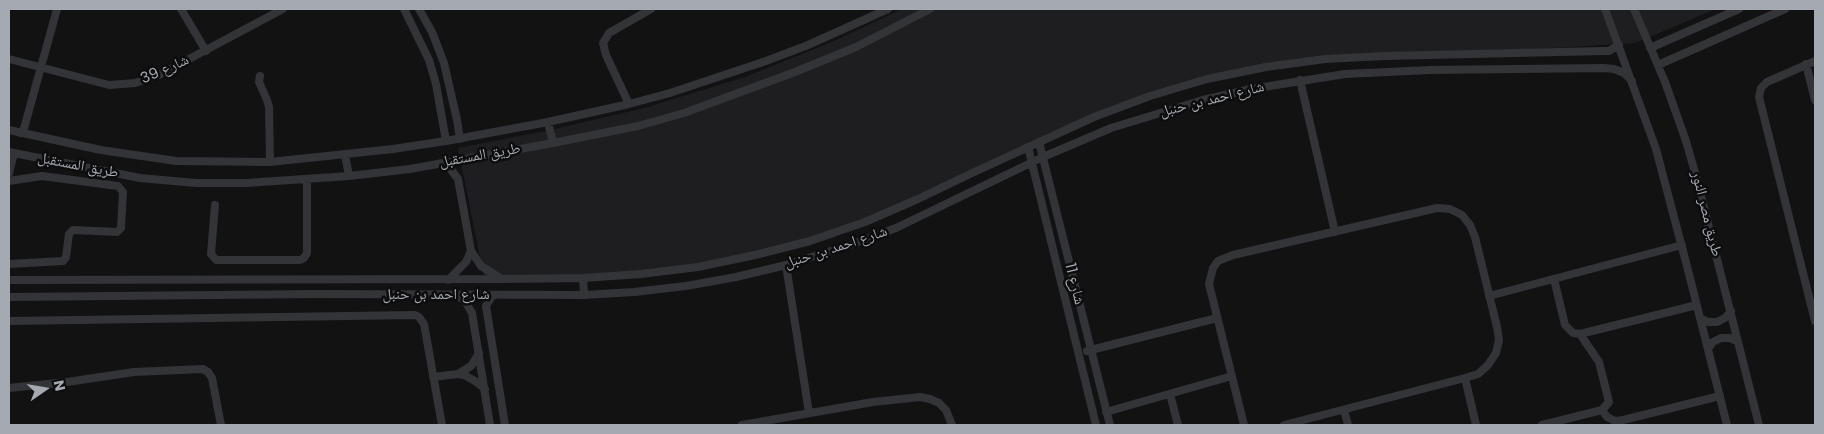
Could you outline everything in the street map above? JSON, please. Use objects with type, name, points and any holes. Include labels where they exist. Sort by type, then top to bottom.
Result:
[{"type":"street","points":[[20,133],[24,132],[57,9]]},
{"type":"street","points":[[181,9],[206,51]]},
{"type":"street","name":"شارع 39","points":[[9,59],[109,84],[128,84],[159,75],[283,9]]},
{"type":"street","points":[[404,9],[430,60],[446,141]]},
{"type":"street","points":[[419,9],[432,32],[444,63],[458,120],[460,139]]},
{"type":"street","points":[[629,104],[606,55],[604,43],[609,33],[652,9]]},
{"type":"street","name":"طريق المستقبل","points":[[9,130],[101,150],[169,160],[270,162],[345,155],[460,139],[629,104],[703,83],[766,61],[888,9]]},
{"type":"street","name":"طريق المستقبل","points":[[11,152],[112,173],[168,181],[246,183],[349,176],[446,163],[638,126],[684,113],[856,47],[930,9]]},
{"type":"street","name":"طريق مصر النور","points":[[1605,9],[1656,149],[1727,425]]},
{"type":"street","name":"طريق مصر النور","points":[[1634,9],[1658,65],[1686,141],[1759,425]]},
{"type":"street","points":[[1650,48],[1738,9]]},
{"type":"street","points":[[1658,65],[1785,9]]},
{"type":"street","name":"شارع احمد بن حنبل","points":[[9,280],[448,280],[583,278],[641,274],[698,267],[755,256],[865,222],[918,200],[1094,117],[1150,96],[1207,79],[1266,67],[1325,59],[1609,51],[1619,45]]},
{"type":"street","points":[[1815,60],[1767,82],[1761,88],[1759,97],[1815,321]]},
{"type":"street","points":[[1806,64],[1815,100]]},
{"type":"street","name":"شارع احمد بن حنبل","points":[[9,297],[318,294],[584,295],[686,286],[786,265],[853,244],[896,228],[1032,162],[1111,128],[1170,109],[1251,89],[1300,80],[1388,71],[1604,68],[1624,73],[1632,81]]},
{"type":"street","points":[[260,76],[259,82],[269,107],[270,162]]},
{"type":"street","points":[[1300,80],[1335,232]]},
{"type":"street","points":[[548,122],[553,143]]},
{"type":"street","name":"شارع 11","points":[[1039,142],[1110,425]]},
{"type":"street","name":"شارع 11","points":[[1028,147],[1096,425]]},
{"type":"street","points":[[9,173],[11,152]]},
{"type":"street","points":[[345,155],[349,176]]},
{"type":"street","points":[[458,179],[464,160]]},
{"type":"street","points":[[446,163],[458,179],[471,251],[481,266],[502,279]]},
{"type":"street","points":[[9,180],[42,176],[118,186],[123,192],[121,228],[117,232],[73,230],[69,234],[66,258],[63,262],[9,264]]},
{"type":"street","points":[[215,205],[211,254],[214,259],[218,261],[300,260],[307,253],[306,179]]},
{"type":"street","points":[[1039,190],[1044,186],[1050,186]]},
{"type":"street","points":[[1244,425],[1209,284],[1213,268],[1218,262],[1225,257],[1437,208],[1450,209],[1462,215],[1470,225],[1497,327],[1499,340],[1496,353],[1488,365],[1478,374],[1465,378],[1284,425]]},
{"type":"street","points":[[1490,296],[1682,246]]},
{"type":"street","points":[[448,280],[462,267],[471,251]]},
{"type":"street","points":[[786,265],[809,413]]},
{"type":"street","points":[[583,278],[584,295]]},
{"type":"street","points":[[1554,279],[1565,325],[1574,334],[1697,305]]},
{"type":"street","points":[[318,280],[318,294]]},
{"type":"street","points":[[455,294],[461,297],[469,307],[474,320],[490,425]]},
{"type":"street","points":[[494,295],[486,306],[504,425]]},
{"type":"street","points":[[1700,318],[1708,322],[1717,322],[1725,318],[1730,311]]},
{"type":"street","points":[[9,321],[415,315],[420,317],[424,324],[442,425]]},
{"type":"street","points":[[1078,353],[1217,318]]},
{"type":"street","points":[[474,320],[488,319]]},
{"type":"street","points":[[1542,425],[1602,410],[1609,402],[1602,369],[1595,355],[1580,334]]},
{"type":"street","points":[[1708,349],[1713,342],[1721,338],[1730,338],[1738,342]]},
{"type":"street","points":[[433,377],[458,374],[471,366],[479,353]]},
{"type":"street","points":[[9,388],[134,372],[203,369],[212,378],[221,425]]},
{"type":"street","points":[[458,374],[470,378],[484,389]]},
{"type":"street","points":[[1106,412],[1232,376]]},
{"type":"street","points":[[1465,378],[1476,425]]},
{"type":"street","points":[[1170,394],[1178,425]]},
{"type":"street","points":[[1602,410],[1607,417],[1623,420],[1720,396]]},
{"type":"street","points":[[742,425],[873,402],[920,397],[939,403],[946,410],[952,425]]},
{"type":"street","points":[[1344,410],[1348,425]]},
{"type":"street","points":[[1720,425],[1724,415]]},
{"type":"shaded area","points":[[902,9],[1716,9],[1635,43],[1325,62],[1267,70],[1209,82],[1150,99],[1094,120],[866,224],[698,268],[485,282],[458,148],[551,130],[644,108],[745,77],[834,41]]}]
